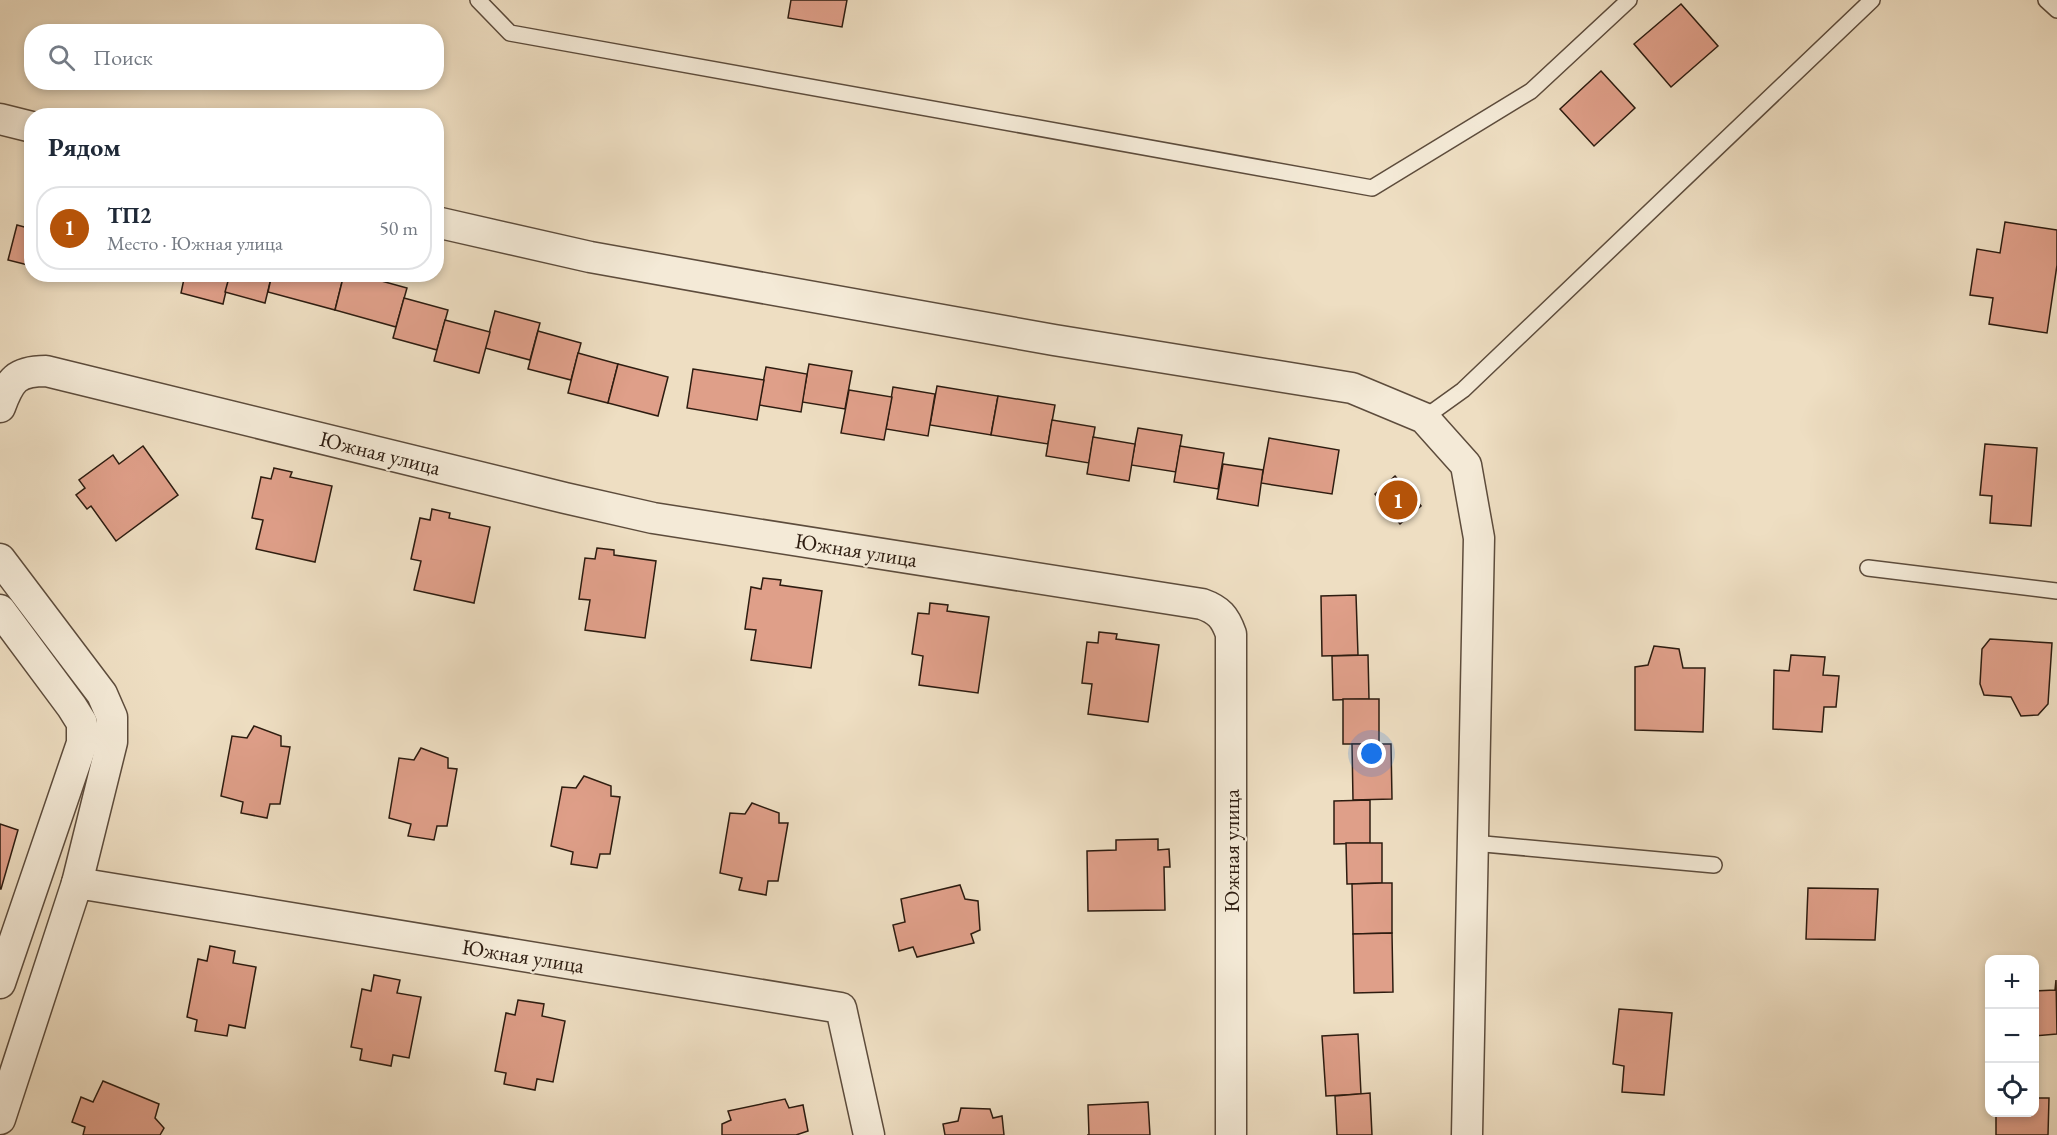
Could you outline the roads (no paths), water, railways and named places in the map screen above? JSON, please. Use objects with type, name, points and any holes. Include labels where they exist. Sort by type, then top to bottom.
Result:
[{"type":"street","points":[[0,119],[24,125]]},
{"type":"street","points":[[444,224],[590,257],[1054,340],[1352,388],[1424,418],[1466,465],[1479,538],[1467,1135]]},
{"type":"street","name":"Южная улица","points":[[0,407],[6,389],[17,376],[28,371],[46,371],[653,518],[1202,604],[1214,608],[1226,618],[1231,634],[1231,1135]]},
{"type":"street","points":[[0,559],[102,694],[112,717],[112,742],[77,883],[0,1119]]},
{"type":"street","points":[[0,610],[82,723],[82,743],[0,983]]},
{"type":"street","name":"Южная улица","points":[[77,883],[841,1008],[869,1135]]},
{"type":"lane","points":[[478,0],[510,33],[1372,188],[1531,91],[1629,0]]},
{"type":"lane","points":[[1424,418],[1463,390],[1872,0]]},
{"type":"lane","points":[[2046,0],[2057,10]]},
{"type":"lane","points":[[1868,568],[2057,591]]},
{"type":"lane","points":[[1473,843],[1714,865]]},
{"type":"place","name":"ТП2","points":[[1398,500]]}]
